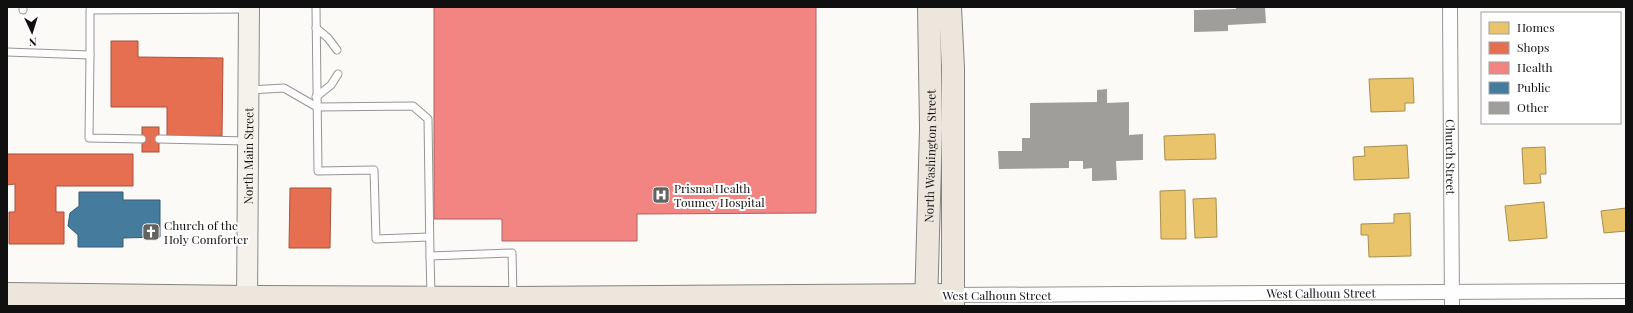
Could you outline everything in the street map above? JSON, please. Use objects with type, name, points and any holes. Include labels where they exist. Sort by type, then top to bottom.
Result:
[{"type":"main road","name":"North Washington Street","points":[[926,301],[930,128],[929,7]]},
{"type":"main road","name":"North Washington Street","points":[[950,7],[953,68],[953,301]]},
{"type":"main road","name":"North Main Street","points":[[247,302],[249,8]]},
{"type":"main road","name":"West Calhoun Street","points":[[7,294],[247,302],[431,298],[513,298],[556,302],[953,301]]},
{"type":"street","name":"Church Street","points":[[1450,7],[1452,306]]},
{"type":"street","name":"West Calhoun Street","points":[[953,301],[1452,291],[1626,291]]},
{"type":"lane","points":[[316,7],[318,171],[374,170],[376,239],[429,237]]},
{"type":"lane","points":[[142,139],[89,138],[90,10],[249,8]]},
{"type":"lane","points":[[316,28],[328,38],[337,50]]},
{"type":"lane","points":[[7,52],[90,55]]},
{"type":"lane","points":[[316,97],[331,85],[338,74]]},
{"type":"lane","points":[[249,90],[284,88],[317,107],[413,106],[428,120],[431,298]]},
{"type":"lane","points":[[159,139],[248,141]]},
{"type":"lane","points":[[430,256],[512,253],[513,298]]},
{"type":"building: Homes","points":[[1413,78],[1414,103],[1405,103],[1405,111],[1371,112],[1369,79]]},
{"type":"building: Homes","points":[[1215,134],[1216,159],[1165,160],[1164,136]]},
{"type":"building: Homes","points":[[1407,145],[1409,178],[1354,180],[1353,157],[1365,156],[1364,147]]},
{"type":"building: Homes","points":[[1545,147],[1546,174],[1540,174],[1541,183],[1524,184],[1522,148]]},
{"type":"building: Homes","points":[[1185,190],[1186,239],[1161,239],[1160,191]]},
{"type":"building: Homes","points":[[1216,198],[1217,237],[1195,238],[1193,199]]},
{"type":"building: Homes","points":[[1544,202],[1547,238],[1509,241],[1505,206]]},
{"type":"building: Homes","points":[[1626,208],[1626,231],[1604,233],[1601,211]]},
{"type":"building: Homes","points":[[1410,213],[1411,256],[1369,257],[1368,235],[1361,235],[1361,224],[1394,223],[1394,214]]},
{"type":"building: Shops","points":[[111,41],[138,41],[138,57],[223,58],[222,136],[167,136],[167,107],[111,107]]},
{"type":"building: Shops","points":[[142,127],[159,127],[159,152],[142,152]]},
{"type":"building: Shops","points":[[7,154],[133,154],[133,186],[56,186],[56,212],[64,212],[64,244],[9,244],[9,212],[15,212],[15,184],[7,185]]},
{"type":"building: Shops","points":[[290,188],[331,188],[330,248],[289,248]]},
{"type":"building: Health","points":[[434,7],[816,7],[816,213],[637,214],[637,241],[502,241],[502,219],[434,219]]},
{"type":"building: Public","points":[[79,192],[123,192],[123,200],[160,200],[160,237],[123,238],[123,247],[78,247],[78,235],[68,226],[70,213],[79,206]]},
{"type":"building: Other","points":[[1236,7],[1265,7],[1266,23],[1228,25],[1228,31],[1194,32],[1194,10],[1236,9]]},
{"type":"building: Other","points":[[1107,89],[1107,103],[1129,102],[1129,135],[1143,134],[1143,160],[1116,161],[1117,180],[1092,181],[1092,168],[1083,169],[1083,161],[1069,161],[1069,168],[999,169],[998,151],[1022,151],[1022,138],[1030,138],[1030,103],[1097,102],[1097,90]]},
{"type":"place","name":"Prisma Health Toumey Hospital","points":[[661,195]]},
{"type":"place","name":"Church of the Holy Comforter","points":[[151,232]]}]
